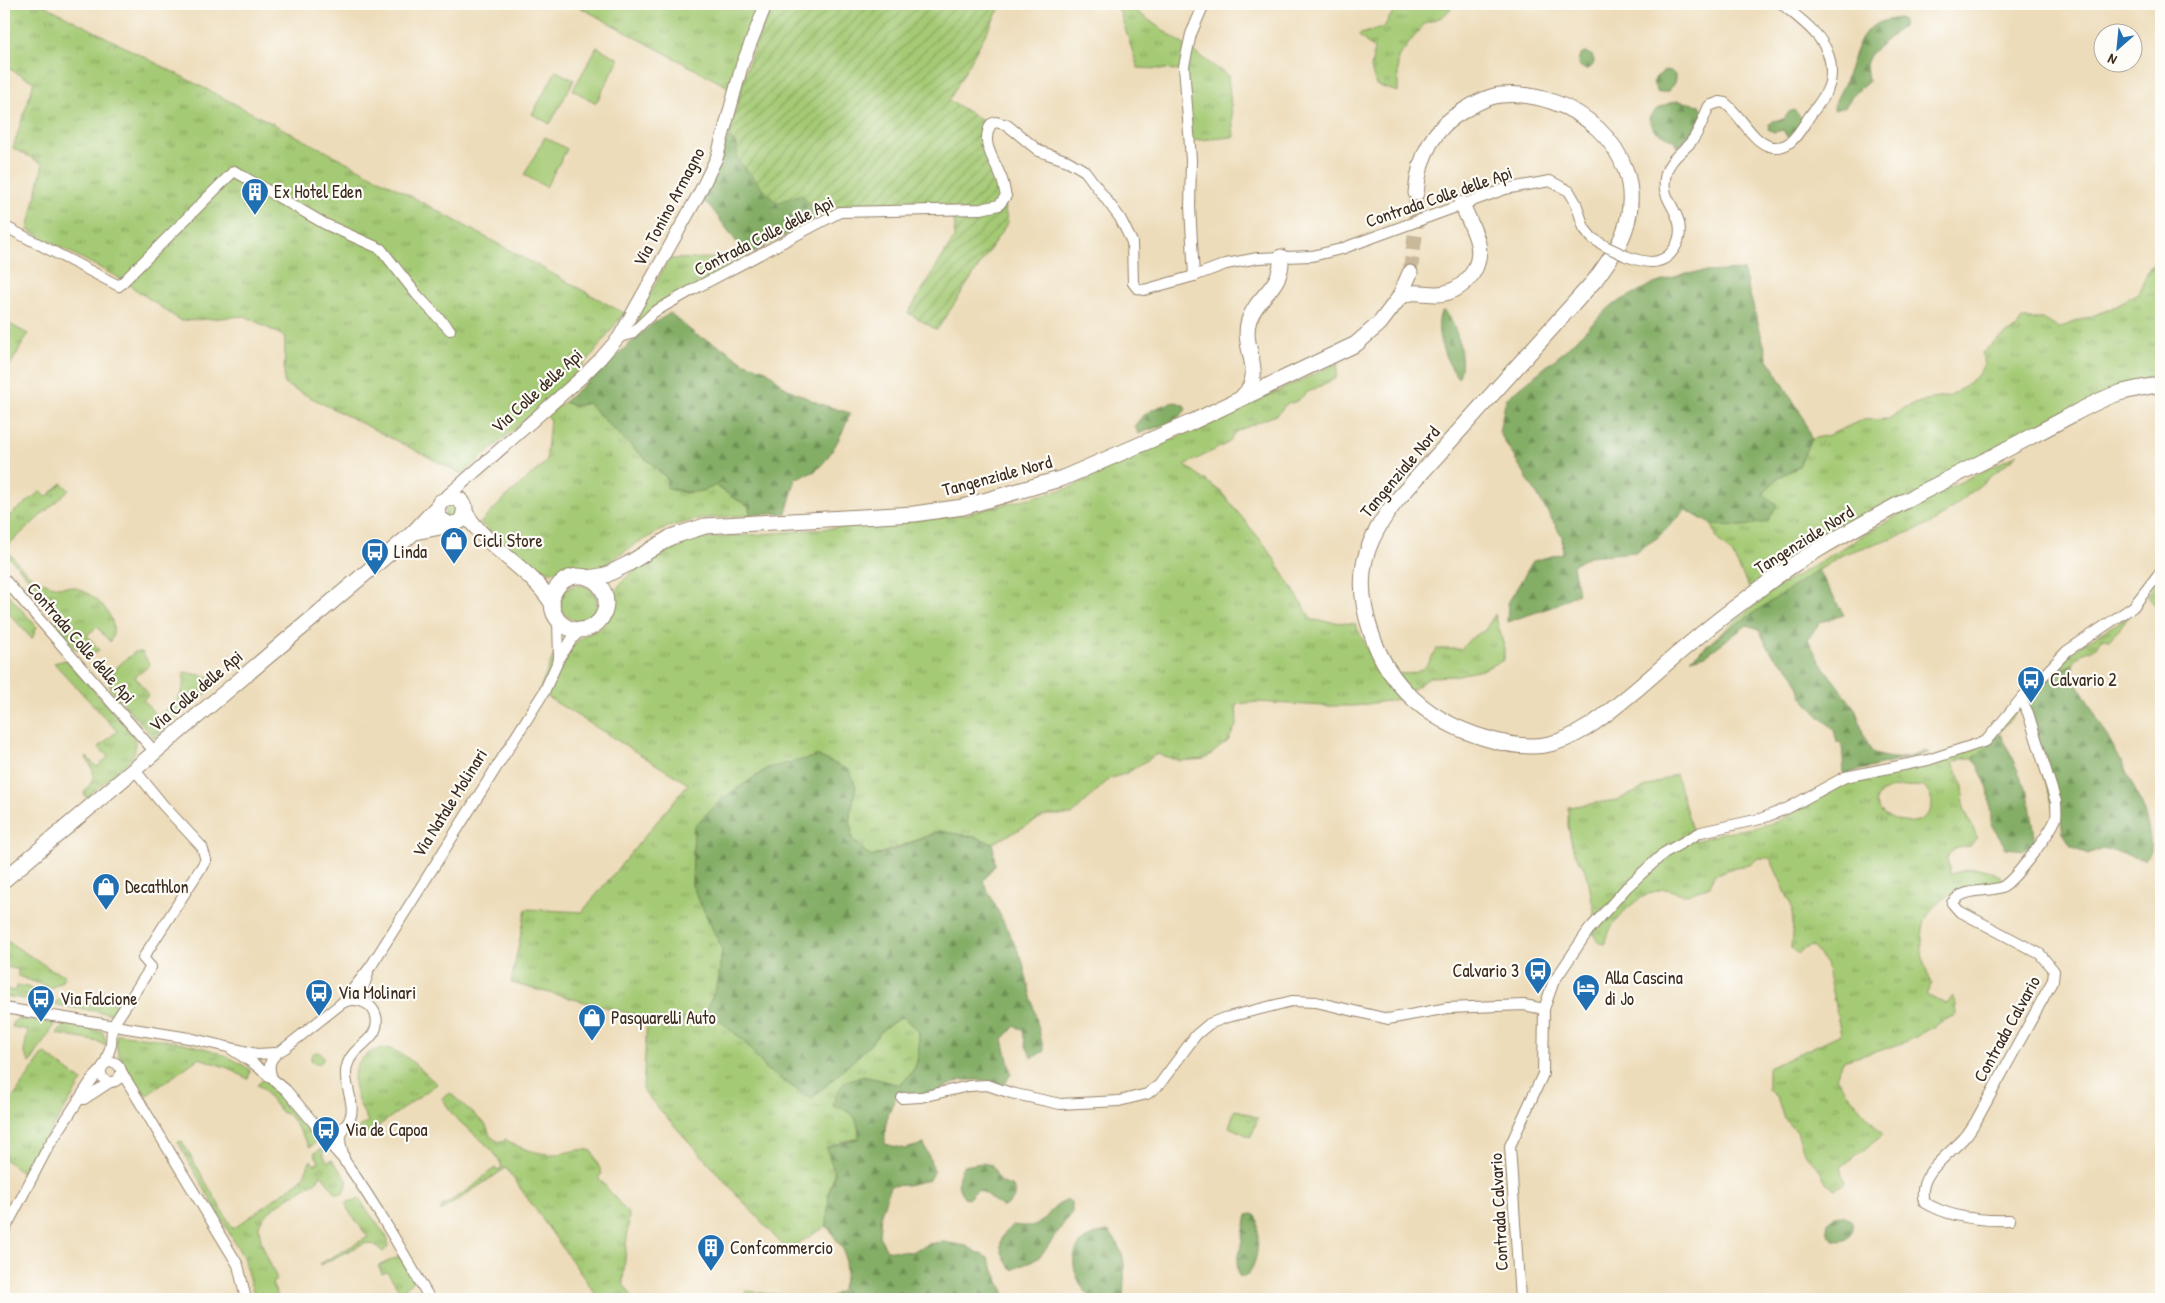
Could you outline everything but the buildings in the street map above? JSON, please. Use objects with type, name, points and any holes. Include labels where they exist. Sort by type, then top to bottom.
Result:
[{"type":"main road","name":"Tangenziale Nord","points":[[1416,193],[1423,158],[1436,132],[1452,117],[1477,103],[1500,95],[1527,95],[1550,99],[1576,111],[1593,124],[1610,141],[1619,157],[1626,174],[1630,193],[1629,214],[1622,238],[1595,280],[1397,500],[1379,522],[1365,559],[1363,600],[1367,620],[1375,646],[1388,670],[1405,691],[1425,710],[1448,724],[1473,735],[1518,745],[1544,745],[1567,739],[1613,709],[1725,615],[1807,556],[1900,504],[2078,411],[2118,394],[2161,384]]},
{"type":"main road","points":[[1399,298],[1405,294],[1420,291],[1436,294],[1452,291],[1466,282],[1475,269],[1478,261],[1478,245],[1462,204]]},
{"type":"main road","points":[[1242,397],[1253,383],[1254,366],[1247,335],[1249,320],[1256,306],[1279,276],[1281,257]]},
{"type":"main road","name":"Tangenziale Nord","points":[[589,578],[606,575],[628,564],[671,537],[705,526],[914,514],[963,507],[1064,478],[1190,423],[1356,344],[1380,323],[1399,298],[1410,274],[1420,291]]},
{"type":"main road","points":[[1254,366],[1265,376],[1272,379],[1286,378]]},
{"type":"main road","points":[[484,538],[456,498],[441,502],[439,518],[484,538],[523,570],[544,590],[552,603],[558,621],[572,630],[580,631],[595,626],[601,620],[606,605],[606,596],[596,582],[581,576],[566,580],[558,586],[552,603]]},
{"type":"main road","name":"Via Colle delle Api","points":[[4,880],[413,533],[441,502]]},
{"type":"main road","points":[[452,525],[462,520],[465,510]]},
{"type":"main road","name":"Via Colle delle Api","points":[[413,533],[433,527],[452,525]]},
{"type":"main road","name":"Tangenziale Nord","points":[[606,596],[611,585],[628,564]]},
{"type":"main road","points":[[523,570],[539,576],[566,580]]},
{"type":"street","name":"Via Tonino Armagno","points":[[619,336],[699,194],[717,156],[742,65],[766,4]]},
{"type":"street","points":[[1194,276],[1190,207],[1191,160],[1184,66],[1191,34],[1204,4]]},
{"type":"street","name":"Contrada Colle delle Api","points":[[619,336],[631,334],[654,312],[694,289],[840,212],[981,209],[999,205],[1006,196],[1002,177],[990,154],[986,139],[991,124],[996,122],[1007,125],[1039,151],[1068,161],[1085,171],[1120,218],[1132,242],[1133,283],[1137,288],[1144,290],[1194,276],[1226,264],[1258,258],[1312,256],[1341,249],[1505,188],[1550,181],[1569,192],[1576,203],[1584,228],[1592,238],[1626,256],[1642,261],[1661,260],[1672,252],[1678,242],[1679,222],[1665,194],[1665,176],[1672,160],[1691,143],[1710,106],[1720,102],[1725,103],[1759,140],[1774,147],[1783,146],[1796,138],[1829,88],[1831,66],[1828,54],[1817,34],[1782,4]]},
{"type":"street","points":[[4,226],[120,286],[234,171],[325,224],[381,250],[416,295],[450,330]]},
{"type":"street","name":"Via Colle delle Api","points":[[441,502],[582,377],[619,336]]},
{"type":"street","name":"Via Colle delle Api","points":[[465,510],[467,488],[478,470]]},
{"type":"street","name":"Contrada Calvario","points":[[1520,1299],[1510,1146],[1543,1074],[1544,1009],[1553,983],[1588,931],[1627,887],[1664,854],[1701,832],[1760,819],[1788,808],[1846,777],[1928,760],[1986,742],[2021,699],[2067,651],[2133,607],[2161,571]]},
{"type":"street","name":"Contrada Colle delle Api","points":[[4,579],[154,751]]},
{"type":"street","name":"Via Natale Molinari","points":[[558,621],[559,659]]},
{"type":"street","name":"Via Natale Molinari","points":[[274,1053],[285,1048],[342,1003],[371,966],[544,692],[559,659],[580,631]]},
{"type":"street","name":"Contrada Calvario","points":[[2010,1220],[1988,1221],[1936,1209],[1924,1202],[1921,1193],[1928,1175],[1938,1162],[1964,1138],[1976,1121],[2053,980],[2054,971],[2040,954],[1980,924],[1959,911],[1952,903],[1957,897],[1975,890],[1999,888],[2010,883],[2050,830],[2056,817],[2056,802],[2028,713],[2021,699]]},
{"type":"street","points":[[132,1092],[102,1077],[103,1067],[111,1046],[112,1027],[151,967],[143,958],[206,860],[202,846],[134,769]]},
{"type":"street","name":"Via Natale Molinari","points":[[366,1003],[363,988],[371,966]]},
{"type":"street","points":[[342,1003],[350,1000],[366,1003],[376,1013],[377,1027],[372,1038],[355,1051],[347,1065],[346,1082],[352,1109],[351,1117],[343,1128],[340,1142],[346,1163]]},
{"type":"street","points":[[902,1098],[921,1097],[969,1086],[987,1085],[1011,1093],[1060,1104],[1087,1104],[1128,1099],[1146,1094],[1159,1086],[1196,1035],[1210,1024],[1224,1018],[1292,1001],[1316,1002],[1388,1019],[1448,1008],[1524,1005],[1544,1009]]},
{"type":"street","points":[[4,1008],[189,1038],[231,1050],[256,1054],[274,1053],[269,1063],[272,1078]]},
{"type":"street","points":[[111,1046],[119,1068],[132,1092],[238,1265],[246,1299]]},
{"type":"street","points":[[231,1050],[272,1078],[297,1102],[318,1128],[328,1145],[346,1163],[396,1240],[430,1299]]},
{"type":"street","points":[[4,1231],[48,1147],[91,1081],[103,1067],[112,1062],[119,1068],[119,1078],[95,1090],[77,1104]]},
{"type":"street","points":[[318,1128],[332,1131],[343,1128]]},
{"type":"green space","points":[[4,4],[42,4],[385,182],[624,313],[589,359],[539,408],[462,474],[284,384],[285,337],[245,316],[181,321],[119,278],[28,230],[43,164],[13,148],[34,82],[4,66]]},
{"type":"green space","points":[[574,4],[760,4],[728,87]]},
{"type":"green space","points":[[772,4],[998,4],[1001,6],[949,100],[984,122],[981,143],[995,174],[1008,222],[937,330],[908,313],[954,238],[955,223],[949,215],[950,206],[835,207],[820,216],[801,194],[776,203],[737,159],[737,144],[728,137],[749,61]]},
{"type":"green space","points":[[1117,4],[1126,4],[1228,76],[1234,137],[1186,141],[1181,70],[1138,68]]},
{"type":"green space","points":[[1405,4],[1456,4],[1442,17],[1425,23],[1398,57],[1398,92],[1376,85],[1371,69],[1374,49],[1358,35],[1384,27],[1391,15]]},
{"type":"green space","points":[[1899,18],[1903,20],[1902,27],[1871,53],[1866,64],[1868,82],[1853,95],[1845,107],[1834,110],[1834,105],[1862,37],[1875,25]]},
{"type":"green space","points":[[597,47],[619,59],[596,103],[573,90]]},
{"type":"green space","points":[[1586,53],[1592,55],[1594,61],[1592,67],[1586,69],[1580,67],[1578,61],[1580,55]]},
{"type":"green space","points":[[1666,70],[1671,71],[1675,75],[1675,81],[1669,91],[1658,93],[1653,83],[1656,77]]},
{"type":"green space","points":[[556,71],[574,80],[550,124],[532,114]]},
{"type":"green space","points":[[1678,101],[1700,105],[1703,110],[1699,124],[1678,147],[1675,141],[1654,130],[1649,118],[1661,106]]},
{"type":"green space","points":[[1794,110],[1802,118],[1801,124],[1788,138],[1783,130],[1774,132],[1768,129],[1772,121],[1784,119],[1789,112]]},
{"type":"green space","points":[[545,137],[567,149],[546,187],[524,175]]},
{"type":"green space","points":[[728,137],[801,194],[820,216],[747,256],[709,205],[702,201]]},
{"type":"green space","points":[[726,255],[730,265],[632,327],[669,259],[717,258]]},
{"type":"green space","points":[[2161,256],[2161,380],[2127,384],[1749,588],[1732,554],[1718,540],[1712,525],[1743,526],[1762,494],[1776,479],[1799,466],[1811,439],[1829,435],[1862,420],[1889,419],[1903,408],[1926,400],[1951,396],[1976,377],[1984,365],[1982,353],[1997,340],[2017,328],[2022,319],[2043,319],[2058,328],[2106,311],[2138,293],[2150,267]]},
{"type":"green space","points":[[1743,270],[1768,359],[1803,417],[1811,439],[1799,466],[1776,479],[1763,494],[1777,505],[1767,522],[1743,526],[1712,525],[1686,510],[1657,538],[1635,552],[1589,556],[1573,565],[1578,593],[1552,607],[1507,622],[1508,603],[1533,561],[1563,553],[1562,536],[1499,432],[1506,399],[1560,355],[1611,306],[1648,286],[1686,273]]},
{"type":"green space","points":[[1444,311],[1449,316],[1457,333],[1461,354],[1461,372],[1458,378],[1445,356],[1440,338],[1439,320],[1441,312]]},
{"type":"green space","points":[[670,313],[696,335],[725,349],[743,362],[766,370],[786,388],[820,404],[850,413],[840,436],[826,460],[815,471],[796,478],[786,513],[750,515],[749,506],[732,497],[716,485],[698,492],[667,488],[667,478],[620,436],[588,403],[574,406],[564,402],[651,325]]},
{"type":"green space","points":[[4,321],[28,334],[4,376]]},
{"type":"green space","points":[[1338,363],[1336,378],[1306,393],[1297,401],[1285,405],[1278,414],[1235,432],[1230,442],[1185,465],[1221,492],[1268,549],[1312,620],[1355,624],[1379,672],[1407,674],[1420,670],[1426,666],[1437,649],[1461,649],[1470,639],[1485,630],[1495,614],[1504,647],[1504,660],[1482,670],[1454,676],[1430,677],[1399,699],[1355,706],[1257,702],[1236,704],[1237,724],[1228,741],[1205,759],[1180,761],[1157,754],[1127,773],[1109,779],[1072,815],[1047,815],[993,843],[974,837],[940,831],[871,857],[852,839],[850,815],[856,787],[768,768],[722,799],[694,826],[692,885],[722,949],[718,983],[707,1010],[744,1041],[767,1070],[811,1099],[867,1048],[883,1029],[903,1016],[919,1032],[917,1062],[911,1073],[899,1085],[862,1076],[849,1111],[858,1122],[859,1138],[841,1142],[829,1194],[827,1226],[787,1250],[643,1091],[647,1018],[511,983],[526,909],[582,912],[688,784],[539,692],[553,656],[569,650],[579,639],[607,622],[612,612],[616,590],[633,571],[661,553],[691,540],[893,523],[967,514],[1072,487],[1104,469],[1208,424]]},
{"type":"green space","points":[[564,402],[574,406],[588,403],[620,436],[667,478],[668,489],[688,493],[715,485],[749,506],[750,515],[699,519],[668,527],[637,543],[602,567],[595,569],[576,568],[560,572],[550,571],[532,564],[480,523],[546,462],[550,420],[546,416]]},
{"type":"green space","points":[[1176,402],[1184,405],[1186,409],[1182,414],[1171,421],[1138,434],[1135,425],[1143,416],[1159,407]]},
{"type":"green space","points":[[2018,454],[1940,518],[1924,527],[1842,555],[1722,634],[1691,659],[1770,592],[1932,496]]},
{"type":"green space","points":[[62,483],[69,490],[5,548],[20,566],[33,577],[54,586],[80,590],[89,594],[104,607],[113,624],[113,633],[110,642],[97,627],[87,635],[99,650],[92,653],[86,653],[74,648],[64,638],[56,628],[57,609],[4,552],[4,520],[41,491],[46,497]]},
{"type":"green space","points":[[449,504],[458,507],[455,518],[446,517],[444,508]]},
{"type":"green space","points":[[1818,570],[1844,615],[1820,622],[1808,639],[1819,661],[1856,710],[1864,736],[1872,753],[1898,758],[1925,751],[1930,753],[1844,774],[1842,743],[1837,743],[1834,729],[1802,697],[1795,677],[1787,666],[1774,656],[1759,629],[1747,625],[1706,655],[1691,659],[1722,634]]},
{"type":"green space","points":[[2161,575],[2161,601],[2155,605],[2147,596]]},
{"type":"green space","points":[[579,585],[586,586],[592,590],[596,596],[596,610],[592,616],[586,620],[579,621],[572,620],[566,616],[562,610],[561,603],[562,596],[566,590],[572,586]]},
{"type":"green space","points":[[4,590],[37,627],[32,639],[4,608]]},
{"type":"green space","points":[[2129,616],[2111,639],[2102,638],[2096,647],[2082,653],[2073,664],[2064,668],[2039,689],[2017,711],[1986,749],[1974,758],[1964,758],[1953,763],[1963,784],[1964,808],[1977,837],[1970,846],[1953,849],[1947,857],[1950,874],[1970,869],[1987,870],[2000,876],[2002,883],[1961,891],[1949,896],[1930,911],[1925,923],[1922,950],[1925,967],[1932,983],[1926,995],[1946,1004],[1952,996],[1956,1005],[1957,1015],[1914,1038],[1843,1061],[1836,1077],[1883,1135],[1841,1167],[1845,1183],[1835,1189],[1825,1181],[1819,1169],[1805,1154],[1797,1132],[1784,1118],[1777,1097],[1768,1090],[1768,1068],[1841,1034],[1826,964],[1812,946],[1803,949],[1798,954],[1791,947],[1793,922],[1791,904],[1770,858],[1758,858],[1750,865],[1735,867],[1714,875],[1710,886],[1694,892],[1682,894],[1665,889],[1646,895],[1636,901],[1619,917],[1612,926],[1606,944],[1599,943],[1593,934],[1594,911],[1587,873],[1573,850],[1568,826],[1568,807],[1617,800],[1676,774],[1695,841],[1726,832],[1776,822],[1846,783],[1975,749],[2054,668],[2081,645]],"holes":[[[1898,787],[1924,787],[1930,795],[1932,804],[1930,811],[1921,819],[1910,822],[1899,821],[1881,811],[1877,803],[1878,796],[1887,790]]]},
{"type":"green space","points":[[135,652],[142,652],[150,665],[135,677],[149,695],[143,700],[157,716],[175,702],[181,694],[184,672],[211,677],[220,681],[154,738],[110,689],[110,682],[114,672]]},
{"type":"green space","points":[[66,660],[131,732],[135,742],[135,751],[132,758],[86,798],[84,793],[92,780],[93,772],[86,758],[97,767],[108,757],[99,747],[117,731],[54,663]]},
{"type":"green space","points":[[2073,664],[2074,675],[2129,776],[2138,797],[2150,835],[2150,850],[2145,860],[2103,848],[2088,854],[2071,846],[2063,832],[2061,821],[2052,803],[2022,708],[2051,677]]},
{"type":"green space","points":[[2001,734],[2028,793],[2035,836],[2032,847],[2024,850],[2006,848],[1992,826],[1988,788],[1974,758]]},
{"type":"green space","points":[[818,756],[849,770],[856,787],[850,815],[852,839],[871,857],[940,831],[974,837],[993,843],[995,865],[983,881],[1022,959],[1044,1051],[1032,1058],[1025,1044],[1023,1030],[1015,1026],[1003,1039],[1011,1073],[1004,1086],[986,1080],[961,1080],[934,1092],[897,1096],[887,1118],[885,1144],[905,1149],[924,1144],[934,1170],[929,1180],[907,1185],[890,1186],[881,1214],[879,1236],[887,1250],[911,1252],[928,1244],[943,1242],[966,1246],[988,1258],[1004,1292],[1005,1299],[827,1299],[841,1291],[846,1273],[844,1251],[827,1226],[829,1194],[835,1173],[826,1148],[859,1138],[854,1116],[846,1110],[833,1106],[837,1093],[850,1080],[858,1078],[878,1079],[900,1085],[912,1073],[917,1062],[919,1032],[902,1016],[883,1029],[867,1048],[811,1099],[767,1070],[744,1041],[707,1010],[718,983],[722,949],[692,885],[694,826],[722,799],[768,768]]},
{"type":"green space","points":[[4,939],[52,970],[65,975],[61,982],[51,988],[18,976],[18,969],[4,967]]},
{"type":"green space","points":[[17,985],[35,989],[41,998],[36,1001],[4,996],[4,989],[15,991]]},
{"type":"green space","points":[[103,992],[116,1005],[117,1008],[113,1014],[51,1004],[65,997],[95,1004]]},
{"type":"green space","points":[[19,1018],[52,1023],[54,1026],[30,1063],[24,1052],[28,1030],[12,1027],[13,1022]]},
{"type":"green space","points":[[64,1025],[102,1031],[106,1047],[99,1042],[57,1034]]},
{"type":"green space","points":[[117,1034],[169,1041],[202,1048],[234,1060],[249,1069],[250,1073],[248,1079],[228,1068],[199,1058],[146,1096],[130,1075],[121,1059],[116,1043]]},
{"type":"green space","points":[[383,1048],[391,1049],[405,1056],[437,1084],[363,1137],[357,1129],[368,1121],[362,1110],[355,1088],[356,1068],[361,1060],[370,1053]]},
{"type":"green space","points":[[317,1052],[323,1058],[317,1064],[311,1058]]},
{"type":"green space","points":[[44,1053],[82,1081],[24,1174],[4,1159],[4,1111]]},
{"type":"green space","points":[[265,1078],[283,1092],[318,1138],[317,1142],[310,1147],[289,1115],[281,1112],[262,1088],[257,1085]]},
{"type":"green space","points":[[450,1093],[486,1125],[490,1136],[497,1141],[504,1142],[505,1139],[517,1146],[543,1153],[557,1154],[584,1150],[592,1151],[602,1174],[598,1177],[629,1215],[623,1284],[631,1295],[625,1298],[599,1299],[506,1168],[441,1211],[441,1207],[472,1187],[488,1173],[502,1167],[494,1153],[452,1113],[442,1098]]},
{"type":"green space","points":[[1235,1109],[1258,1118],[1251,1137],[1229,1127]]},
{"type":"green space","points":[[182,1141],[233,1229],[302,1179],[311,1160],[314,1165],[319,1162],[314,1153],[324,1148],[326,1150],[322,1153],[328,1162],[332,1160],[348,1181],[343,1194],[336,1193],[321,1174],[318,1180],[274,1208],[261,1221],[259,1227],[261,1241],[277,1279],[272,1284],[279,1299],[255,1299],[243,1257],[178,1142]]},
{"type":"green space","points":[[982,1163],[992,1165],[1000,1182],[1013,1187],[1015,1194],[1013,1199],[1003,1207],[981,1191],[977,1190],[968,1199],[964,1198],[961,1194],[958,1182],[963,1166]]},
{"type":"green space","points":[[359,1199],[388,1239],[388,1247],[383,1252],[375,1245],[365,1243],[320,1265],[368,1237],[348,1210],[346,1204]]},
{"type":"green space","points":[[1068,1200],[1072,1203],[1072,1212],[1046,1249],[1038,1258],[1012,1270],[1004,1258],[1001,1247],[1003,1235],[1007,1230],[1013,1225],[1034,1225],[1045,1218],[1059,1204]]},
{"type":"green space","points":[[1253,1214],[1258,1220],[1257,1251],[1253,1266],[1244,1277],[1239,1276],[1237,1265],[1247,1215]]},
{"type":"green space","points":[[1840,1215],[1850,1218],[1853,1228],[1850,1238],[1840,1241],[1830,1238],[1827,1228],[1830,1218]]},
{"type":"green space","points":[[1108,1231],[1119,1247],[1124,1263],[1123,1299],[1092,1299],[1083,1289],[1077,1278],[1074,1258],[1077,1248],[1084,1241],[1094,1235]]},
{"type":"green space","points":[[400,1256],[414,1280],[400,1291],[387,1272],[382,1274],[378,1266]]},
{"type":"green space","points":[[746,1291],[798,1297],[798,1299],[745,1299]]},
{"type":"tunnel","points":[[1410,273],[1416,229],[1416,193]]},
{"type":"place","name":"Ex Hotel Eden","points":[[255,216]]},
{"type":"place","name":"Cicli Store","points":[[454,565]]},
{"type":"place","name":"Linda","points":[[375,576]]},
{"type":"place","name":"Calvario 2","points":[[2031,704]]},
{"type":"place","name":"Decathlon","points":[[106,911]]},
{"type":"place","name":"Calvario 3","points":[[1538,995]]},
{"type":"place","name":"Alla Cascina di Jo","points":[[1586,1012]]},
{"type":"place","name":"Via Molinari","points":[[319,1017]]},
{"type":"place","name":"Via Falcione","points":[[41,1023]]},
{"type":"place","name":"Pasquarelli Auto","points":[[592,1042]]},
{"type":"place","name":"Via de Capoa","points":[[326,1154]]},
{"type":"place","name":"Confcommercio","points":[[711,1272]]}]
